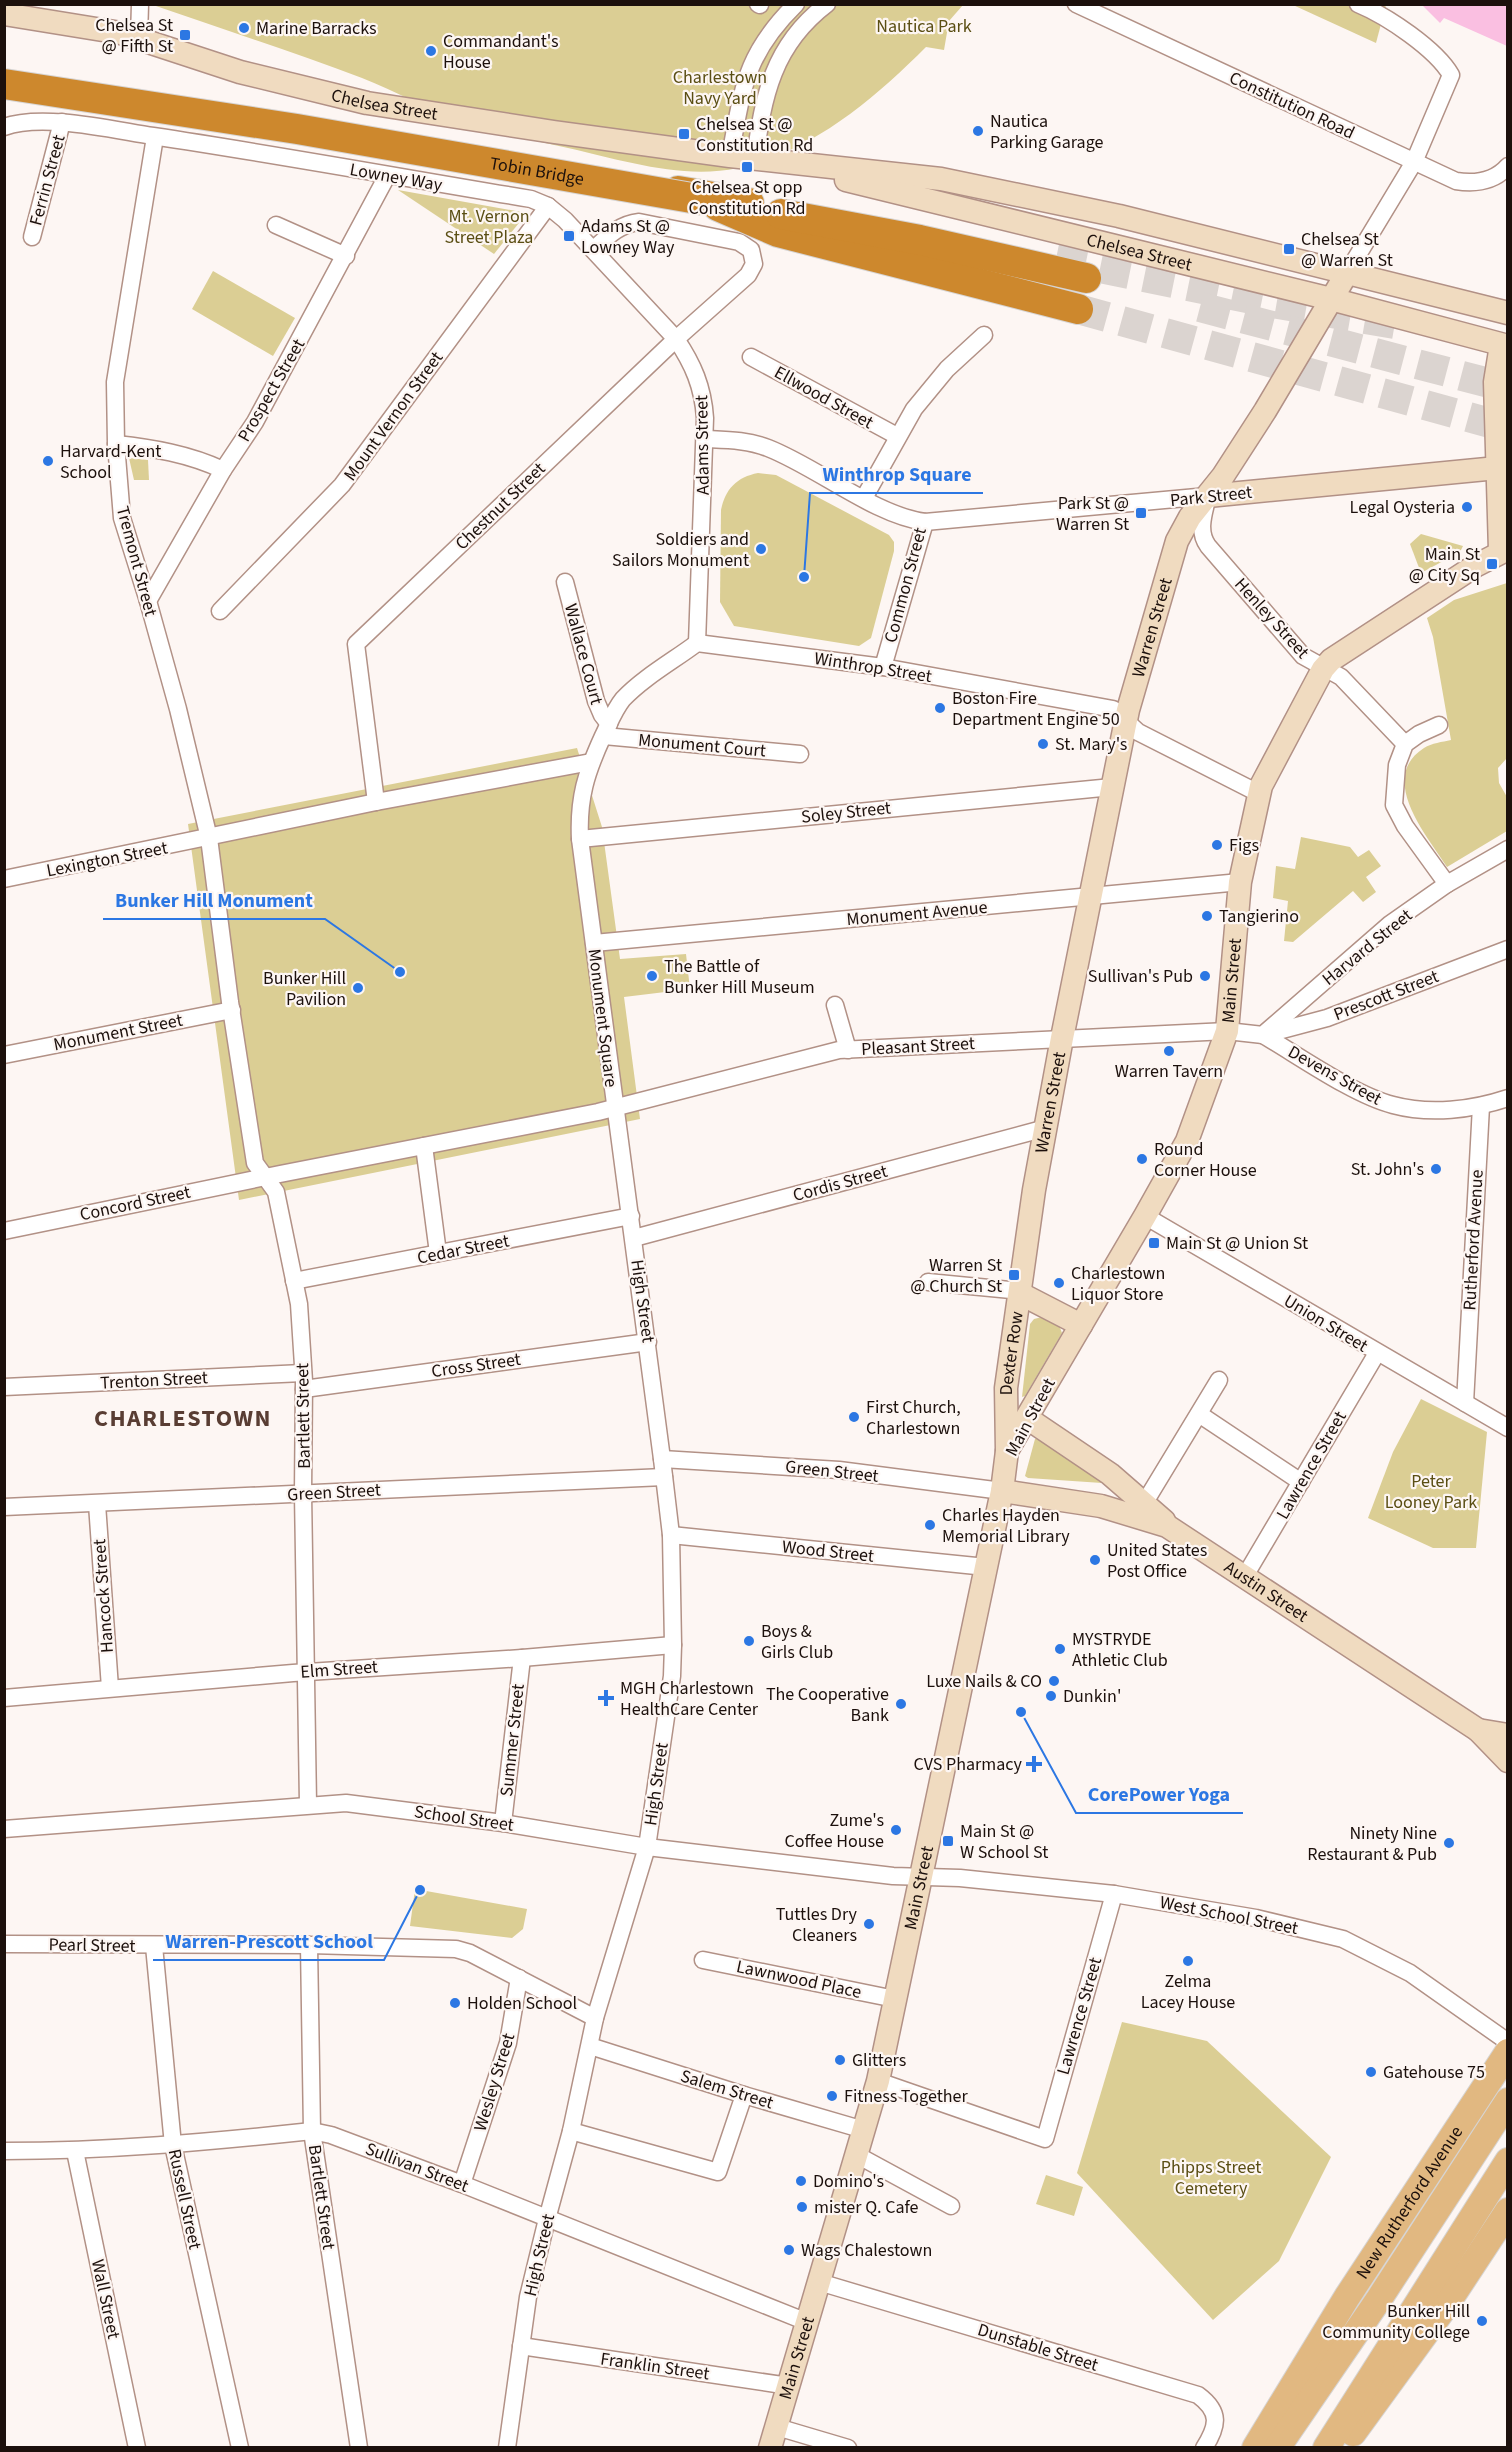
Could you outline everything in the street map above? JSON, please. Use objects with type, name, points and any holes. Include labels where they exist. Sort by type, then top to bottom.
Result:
[{"type":"highway","name":"Tobin Bridge","points":[[4,85],[102,99],[763,214]]},
{"type":"highway","name":"Tobin Bridge","points":[[4,85],[297,129],[703,200],[763,214]]},
{"type":"highway","points":[[763,214],[920,240],[1086,278]]},
{"type":"highway","points":[[763,214],[1078,309]]},
{"type":"main road","name":"Chelsea Street","points":[[4,14],[78,24],[139,38],[240,72],[367,103],[730,156],[933,178],[1119,216],[1508,313]]},
{"type":"main road","name":"Chelsea Street","points":[[763,160],[1331,299],[1504,345]]},
{"type":"main road","name":"Warren Street","points":[[1021,1292],[1034,1190],[1126,720],[1177,541],[1190,517],[1208,496],[1265,411],[1347,273]]},
{"type":"main road","points":[[1504,345],[1495,382],[1497,468],[1504,550]]},
{"type":"main road","name":"Park Street","points":[[1208,496],[1497,468]]},
{"type":"main road","name":"Main Street","points":[[774,2437],[878,2081],[1002,1491],[1007,1451],[1187,1141],[1227,1031],[1240,882],[1263,780],[1323,669],[1342,651],[1504,550]]},
{"type":"main road","points":[[1021,1292],[1081,1325]]},
{"type":"main road","name":"Dexter Row","points":[[1007,1451],[1006,1388],[1021,1292]]},
{"type":"main road","points":[[1027,1418],[1110,1474],[1141,1509]]},
{"type":"main road","name":"Austin Street","points":[[1002,1491],[1141,1509],[1478,1730],[1508,1761]]},
{"type":"main road","name":"Austin Street","points":[[1478,1730],[1508,1735]]},
{"type":"main road","name":"New Rutherford Avenue","points":[[1255,2448],[1347,2297],[1508,2052]]},
{"type":"main road","name":"New Rutherford Avenue","points":[[1277,2448],[1379,2299],[1508,2101]]},
{"type":"main road","points":[[1326,2448],[1508,2161]]},
{"type":"main road","points":[[1342,2448],[1444,2308],[1508,2211]]},
{"type":"street","points":[[139,38],[141,4]]},
{"type":"street","points":[[730,156],[747,72],[760,46],[779,21],[796,4]]},
{"type":"street","points":[[763,160],[762,109],[771,76],[801,30],[827,4]]},
{"type":"street","name":"Constitution Road","points":[[1076,4],[1439,174],[1465,182],[1490,179],[1508,166]]},
{"type":"street","name":"Warren Street","points":[[1347,273],[1414,162],[1452,75],[1433,53],[1392,21],[1358,4]]},
{"type":"street","name":"Lowney Way","points":[[4,127],[21,123],[62,122],[204,143],[531,199],[548,206],[594,249]]},
{"type":"street","name":"Ferrin Street","points":[[32,237],[62,122]]},
{"type":"street","name":"Tremont Street","points":[[155,137],[116,382],[116,444],[122,518],[180,714],[209,838]]},
{"type":"street","name":"Prospect Street","points":[[148,601],[223,470],[255,422],[387,176]]},
{"type":"street","name":"Mount Vernon Street","points":[[220,611],[342,485],[548,206]]},
{"type":"street","name":"Chestnut Street","points":[[376,802],[356,645],[754,267],[754,256],[739,242],[639,222],[627,223],[594,249]]},
{"type":"street","points":[[276,225],[346,256]]},
{"type":"street","name":"Adams Street","points":[[594,249],[676,339],[688,357],[701,387],[704,402],[705,439],[697,643]]},
{"type":"street","points":[[864,498],[914,409],[930,388],[984,335]]},
{"type":"street","name":"Ellwood Street","points":[[751,357],[897,436]]},
{"type":"street","name":"Common Street","points":[[705,439],[738,441],[767,448],[898,515],[925,522],[883,667]]},
{"type":"street","points":[[116,444],[150,448],[205,462],[223,470]]},
{"type":"street","name":"Park Street","points":[[925,522],[1208,496]]},
{"type":"street","name":"Henley Street","points":[[1208,496],[1201,523],[1205,542],[1303,656],[1341,677],[1405,744]]},
{"type":"street","name":"Wallace Court","points":[[565,582],[596,701],[606,730]]},
{"type":"street","points":[[265,1177],[255,1162],[209,838],[376,802],[591,762],[618,706],[630,692],[697,643]]},
{"type":"street","name":"Winthrop Street","points":[[697,643],[883,667],[1113,709],[1138,732],[1260,794]]},
{"type":"street","points":[[1439,725],[1419,734],[1405,744],[1396,765],[1394,805],[1405,826],[1447,884]]},
{"type":"street","name":"Monument Court","points":[[606,730],[800,754]]},
{"type":"street","name":"Monument Square","points":[[265,1177],[615,1107],[580,839],[581,794],[591,762]]},
{"type":"street","name":"Soley Street","points":[[580,839],[1112,788]]},
{"type":"street","name":"Lexington Street","points":[[4,879],[209,838]]},
{"type":"street","name":"Harvard Street","points":[[1263,1035],[1390,924],[1447,884],[1508,849]]},
{"type":"street","name":"Monument Avenue","points":[[594,943],[1240,882]]},
{"type":"street","name":"Prescott Street","points":[[1263,1035],[1327,1018],[1508,949]]},
{"type":"street","points":[[835,1005],[848,1050]]},
{"type":"street","name":"Monument Street","points":[[4,1055],[232,1010]]},
{"type":"street","points":[[1227,1031],[1263,1035]]},
{"type":"street","name":"Pleasant Street","points":[[615,1107],[839,1050],[1227,1031]]},
{"type":"street","name":"Devens Street","points":[[1263,1035],[1356,1089],[1392,1105],[1432,1110],[1481,1106]]},
{"type":"street","points":[[1481,1106],[1508,1098]]},
{"type":"street","name":"Rutherford Avenue","points":[[1465,1403],[1481,1106]]},
{"type":"street","name":"High Street","points":[[507,2448],[528,2297],[546,2219],[571,2131],[595,2018],[647,1846],[672,1677],[674,1645],[671,1535],[648,1342],[615,1107]]},
{"type":"street","name":"Cordis Street","points":[[634,1238],[1046,1128]]},
{"type":"street","points":[[424,1146],[438,1253]]},
{"type":"street","name":"Concord Street","points":[[4,1231],[265,1177]]},
{"type":"street","name":"Bartlett Street","points":[[265,1177],[276,1192],[301,1325],[304,1381],[303,1493],[308,1804]]},
{"type":"street","name":"Cedar Street","points":[[294,1281],[631,1216]]},
{"type":"street","name":"Union Street","points":[[1145,1216],[1508,1428]]},
{"type":"street","points":[[928,1282],[1021,1292]]},
{"type":"street","name":"Cross Street","points":[[304,1381],[648,1342]]},
{"type":"street","name":"Lawrence Street","points":[[1245,1576],[1377,1353]]},
{"type":"street","points":[[1141,1509],[1220,1380]]},
{"type":"street","name":"Trenton Street","points":[[4,1387],[304,1381]]},
{"type":"street","points":[[1199,1414],[1301,1482]]},
{"type":"street","name":"Green Street","points":[[662,1459],[839,1470],[1002,1491]]},
{"type":"street","name":"Green Street","points":[[4,1507],[664,1477]]},
{"type":"street","name":"Hancock Street","points":[[97,1504],[110,1688]]},
{"type":"street","name":"Wood Street","points":[[671,1535],[986,1567]]},
{"type":"street","name":"Elm Street","points":[[4,1698],[306,1672],[522,1658],[674,1645]]},
{"type":"street","name":"Summer Street","points":[[503,1823],[522,1658]]},
{"type":"street","name":"School Street","points":[[4,1829],[209,1814],[308,1804],[346,1803],[503,1823],[647,1846],[893,1876],[921,1876]]},
{"type":"street","name":"West School Street","points":[[921,1876],[1114,1894],[1256,1918],[1343,1939],[1410,1973],[1508,2042]]},
{"type":"street","name":"Lawrence Street","points":[[878,2081],[1044,2139],[1114,1894]]},
{"type":"street","name":"Pearl Street","points":[[4,1944],[309,1945],[456,1949],[470,1953],[595,2018]]},
{"type":"street","name":"Bartlett Street","points":[[309,1945],[312,2131],[359,2448]]},
{"type":"street","name":"Russell Street","points":[[154,1946],[173,2145],[240,2448]]},
{"type":"street","name":"Lawnwood Place","points":[[702,1960],[895,1999]]},
{"type":"street","name":"Wesley Street","points":[[462,2184],[508,2043],[519,1978]]},
{"type":"street","name":"Salem Street","points":[[590,2046],[864,2130]]},
{"type":"street","points":[[571,2131],[718,2172],[744,2095]]},
{"type":"street","name":"Sullivan Street","points":[[4,2151],[75,2151],[173,2145],[312,2131],[331,2135],[462,2184],[807,2322]]},
{"type":"street","name":"Wall Street","points":[[75,2151],[137,2448]]},
{"type":"street","points":[[857,2156],[951,2206]]},
{"type":"street","name":"Dunstable Street","points":[[819,2282],[1198,2395],[1209,2404],[1215,2418],[1214,2432],[1204,2448]]},
{"type":"street","name":"Franklin Street","points":[[521,2346],[789,2386]]},
{"type":"street","points":[[774,2437],[848,2448]]},
{"type":"green space","name":"Charlestown Navy Yard","points":[[153,5],[963,5],[949,21],[944,50],[926,47],[863,104],[816,136],[791,150],[765,160],[738,168],[695,172],[631,163],[515,136],[449,117],[362,78]]},
{"type":"green space","points":[[1293,5],[1386,5],[1376,43]]},
{"type":"green space","name":"Mt. Vernon Street Plaza","points":[[398,190],[527,213],[494,254]]},
{"type":"green space","points":[[213,271],[295,318],[273,356],[192,309]]},
{"type":"green space","points":[[129,458],[148,460],[149,480],[134,480]]},
{"type":"green space","points":[[758,473],[776,475],[889,535],[894,542],[894,551],[871,638],[859,646],[734,626],[720,602],[721,510],[733,485]]},
{"type":"green space","points":[[1421,534],[1463,546],[1460,552],[1421,573],[1410,544]]},
{"type":"green space","points":[[1507,583],[1507,758],[1498,768],[1499,783],[1507,797],[1507,831],[1447,867],[1419,824],[1405,791],[1405,775],[1411,760],[1427,746],[1451,740],[1433,637],[1427,618],[1454,600]]},
{"type":"green space","points":[[577,748],[602,827],[620,959],[686,954],[690,989],[624,997],[640,1119],[239,1200],[188,824]]},
{"type":"green space","points":[[1301,837],[1350,847],[1358,857],[1369,850],[1381,866],[1366,877],[1376,892],[1363,902],[1353,891],[1293,942],[1284,941],[1288,901],[1273,898],[1276,866],[1295,869]]},
{"type":"green space","points":[[1042,1317],[1059,1325],[1062,1333],[1025,1396],[1022,1397],[1030,1324],[1034,1319]]},
{"type":"green space","name":"Peter Looney Park","points":[[1421,1399],[1487,1432],[1476,1548],[1433,1548],[1368,1518],[1393,1452]]},
{"type":"green space","points":[[1040,1438],[1103,1480],[1102,1483],[1025,1476],[1035,1439]]},
{"type":"green space","points":[[415,1889],[527,1909],[523,1929],[512,1938],[410,1926]]},
{"type":"green space","name":"Phipps Street Cemetery","points":[[1122,2022],[1207,2041],[1331,2157],[1279,2261],[1213,2320],[1077,2173]]},
{"type":"green space","points":[[1046,2175],[1083,2187],[1074,2216],[1036,2204]]},
{"type":"shaded area","points":[[1422,5],[1507,5],[1507,46],[1444,18],[1440,23]]},
{"type":"tunnel","points":[[1056,259],[1267,302],[1395,324]]},
{"type":"tunnel","points":[[1200,307],[1508,388]]},
{"type":"tunnel","points":[[1078,309],[1508,428]]},
{"type":"place","name":"Marine Barracks","points":[[244,28]]},
{"type":"place","name":"Chelsea St @ Fifth St","points":[[185,35]]},
{"type":"place","name":"Commandant's House","points":[[431,51]]},
{"type":"place","name":"Nautica Parking Garage","points":[[978,131]]},
{"type":"place","name":"Chelsea St @ Constitution Rd","points":[[684,134]]},
{"type":"place","name":"Chelsea St opp Constitution Rd","points":[[747,167]]},
{"type":"place","name":"Adams St @ Lowney Way","points":[[569,236]]},
{"type":"place","name":"Chelsea St @ Warren St","points":[[1289,249]]},
{"type":"place","name":"Harvard-Kent School","points":[[48,461]]},
{"type":"place","name":"Legal Oysteria","points":[[1467,507]]},
{"type":"place","name":"Park St @ Warren St","points":[[1141,513]]},
{"type":"place","name":"Soldiers and Sailors Monument","points":[[761,549]]},
{"type":"place","name":"Main St @ City Sq","points":[[1492,564]]},
{"type":"place","name":"Winthrop Square","points":[[804,577]]},
{"type":"place","name":"Boston Fire Department Engine 50","points":[[940,708]]},
{"type":"place","name":"St. Mary's","points":[[1043,744]]},
{"type":"place","name":"Figs","points":[[1217,845]]},
{"type":"place","name":"Tangierino","points":[[1207,916]]},
{"type":"place","name":"Bunker Hill Monument","points":[[400,972]]},
{"type":"place","name":"The Battle of Bunker Hill Museum","points":[[652,976]]},
{"type":"place","name":"Sullivan's Pub","points":[[1205,976]]},
{"type":"place","name":"Bunker Hill Pavilion","points":[[358,988]]},
{"type":"place","name":"Warren Tavern","points":[[1169,1051]]},
{"type":"place","name":"Round Corner House","points":[[1142,1159]]},
{"type":"place","name":"St. John's","points":[[1436,1169]]},
{"type":"place","name":"Main St @ Union St","points":[[1154,1243]]},
{"type":"place","name":"Warren St @ Church St","points":[[1014,1275]]},
{"type":"place","name":"Charlestown Liquor Store","points":[[1059,1283]]},
{"type":"place","name":"First Church, Charlestown","points":[[854,1417]]},
{"type":"place","name":"Charles Hayden Memorial Library","points":[[930,1525]]},
{"type":"place","name":"United States Post Office","points":[[1095,1560]]},
{"type":"place","name":"Boys & Girls Club","points":[[749,1641]]},
{"type":"place","name":"MYSTRYDE Athletic Club","points":[[1060,1649]]},
{"type":"place","name":"Luxe Nails & CO","points":[[1054,1681]]},
{"type":"place","name":"Dunkin'","points":[[1051,1696]]},
{"type":"place","name":"MGH Charlestown HealthCare Center","points":[[606,1698]]},
{"type":"place","name":"The Cooperative Bank","points":[[901,1704]]},
{"type":"place","name":"CorePower Yoga","points":[[1021,1712]]},
{"type":"place","name":"CVS Pharmacy","points":[[1034,1764]]},
{"type":"place","name":"Zume's Coffee House","points":[[896,1830]]},
{"type":"place","name":"Main St @ W School St","points":[[948,1841]]},
{"type":"place","name":"Ninety Nine Restaurant & Pub","points":[[1449,1843]]},
{"type":"place","name":"Warren-Prescott School","points":[[420,1890]]},
{"type":"place","name":"Tuttles Dry Cleaners","points":[[869,1924]]},
{"type":"place","name":"Zelma Lacey House","points":[[1188,1961]]},
{"type":"place","name":"Holden School","points":[[455,2003]]},
{"type":"place","name":"Glitters","points":[[840,2060]]},
{"type":"place","name":"Gatehouse 75","points":[[1371,2072]]},
{"type":"place","name":"Fitness Together","points":[[832,2096]]},
{"type":"place","name":"Domino's","points":[[801,2181]]},
{"type":"place","name":"mister Q. Cafe","points":[[802,2207]]},
{"type":"place","name":"Wags Chalestown","points":[[789,2250]]},
{"type":"place","name":"Bunker Hill Community College","points":[[1482,2321]]},
{"type":"district","name":"CHARLESTOWN","points":[[183,1418]]},
{"type":"park label","name":"Nautica Park","points":[[924,26]]}]
